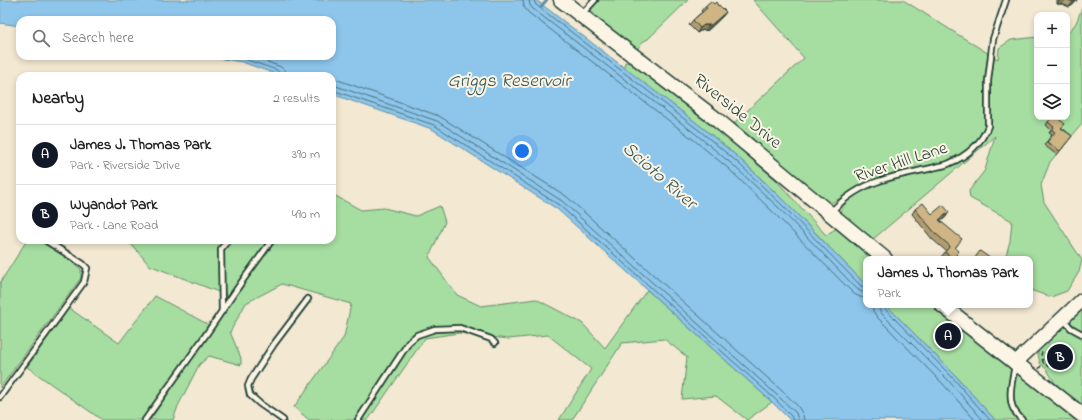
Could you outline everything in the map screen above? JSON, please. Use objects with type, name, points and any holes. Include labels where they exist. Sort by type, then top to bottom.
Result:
[{"type":"main road","name":"Riverside Drive","points":[[561,0],[716,119],[881,256]]},
{"type":"main road","points":[[946,308],[1082,415]]},
{"type":"street","points":[[1015,363],[1082,300]]},
{"type":"lane","points":[[581,15],[595,0]]},
{"type":"lane","name":"River Hill Lane","points":[[830,212],[842,200],[861,188],[880,180],[949,164],[965,155],[978,144],[988,126],[988,81],[993,39],[1006,0]]},
{"type":"lane","points":[[0,397],[84,282],[87,268],[51,244]]},
{"type":"lane","points":[[222,311],[221,249],[225,244]]},
{"type":"lane","points":[[145,420],[269,244]]},
{"type":"lane","points":[[283,420],[250,395],[248,386],[274,344],[308,299]]},
{"type":"lane","points":[[1062,318],[1071,328],[1082,334]]},
{"type":"lane","points":[[358,420],[410,342],[417,335],[435,329],[460,328],[491,339],[495,343]]},
{"type":"lane","points":[[1015,363],[1011,394],[1012,405],[1022,420]]},
{"type":"green space","points":[[597,0],[688,0],[648,39],[642,42],[637,50],[595,16],[592,8],[593,4]]},
{"type":"green space","points":[[753,0],[903,0],[989,54],[986,78],[986,120],[984,130],[976,143],[964,153],[950,160],[934,166],[884,177],[869,182],[829,204],[734,123],[804,58]]},
{"type":"green space","points":[[1082,8],[1082,124],[1050,162],[1041,185],[1044,202],[1082,260],[1079,272],[1067,291],[1051,297],[1033,291],[1033,256],[1006,256],[1010,241],[1012,221],[970,198],[969,191],[985,170],[995,136],[872,240],[842,215],[840,212],[848,200],[860,191],[888,180],[947,167],[960,159],[981,141],[990,125],[989,82],[993,57],[998,59],[999,48],[1011,40],[1034,37],[1034,120],[1070,120],[1070,31],[1076,23]]},
{"type":"green space","points":[[625,62],[631,63],[722,134],[775,179],[826,235],[843,224],[883,256],[863,256],[863,282],[787,204],[739,158],[697,123],[624,68]]},
{"type":"green space","points":[[336,196],[361,210],[384,208],[416,216],[440,206],[445,222],[429,257],[457,295],[481,306],[536,299],[582,323],[605,348],[647,290],[772,402],[747,420],[716,396],[682,399],[687,357],[664,339],[622,343],[572,420],[559,420],[591,369],[548,335],[508,339],[459,333],[425,338],[368,420],[309,420],[294,407],[344,337],[351,304],[282,284],[246,303],[230,332],[241,358],[241,365],[209,356],[199,365],[178,406],[173,420],[150,420],[234,298],[149,265],[131,244],[336,244]]},
{"type":"green space","points":[[24,244],[48,244],[81,269],[81,278],[0,388],[0,283]]},
{"type":"green space","points":[[155,296],[209,325],[142,420],[102,420],[27,367],[69,308],[119,343]]},
{"type":"green space","points":[[889,308],[946,308],[1082,420],[995,420],[954,374]]},
{"type":"green space","points":[[1081,310],[1082,406],[1055,383],[1047,370],[1040,363],[1038,354],[1039,348]]},
{"type":"water","name":"Griggs Reservoir","points":[[0,0],[536,0],[703,128],[739,158],[786,203],[863,282],[863,308],[889,308],[954,374],[995,420],[790,420],[772,402],[557,209],[432,129],[336,95],[336,72],[270,72],[242,62],[229,60],[336,60],[336,16],[16,16],[16,25],[0,23]]},
{"type":"building","points":[[711,1],[714,4],[716,2],[718,6],[719,5],[726,12],[711,25],[704,25],[700,28],[693,20],[707,8],[705,6]]},
{"type":"building","points":[[1050,120],[1060,120],[1065,124],[1061,128],[1072,136],[1060,151],[1047,142],[1055,132],[1052,130],[1054,127],[1048,122]]},
{"type":"building","points":[[923,203],[932,214],[943,205],[949,212],[939,220],[962,239],[955,248],[959,251],[955,256],[950,256],[945,252],[950,246],[936,234],[915,209]]},
{"type":"building","points":[[980,251],[987,256],[976,256]]},
{"type":"waterway","points":[[541,7],[547,0]]},
{"type":"place","name":"James J. Thomas Park","points":[[948,336]]},
{"type":"place","name":"Wyandot Park","points":[[1060,357]]},
{"type":"water label","name":"Scioto River","points":[[659,176]]}]
